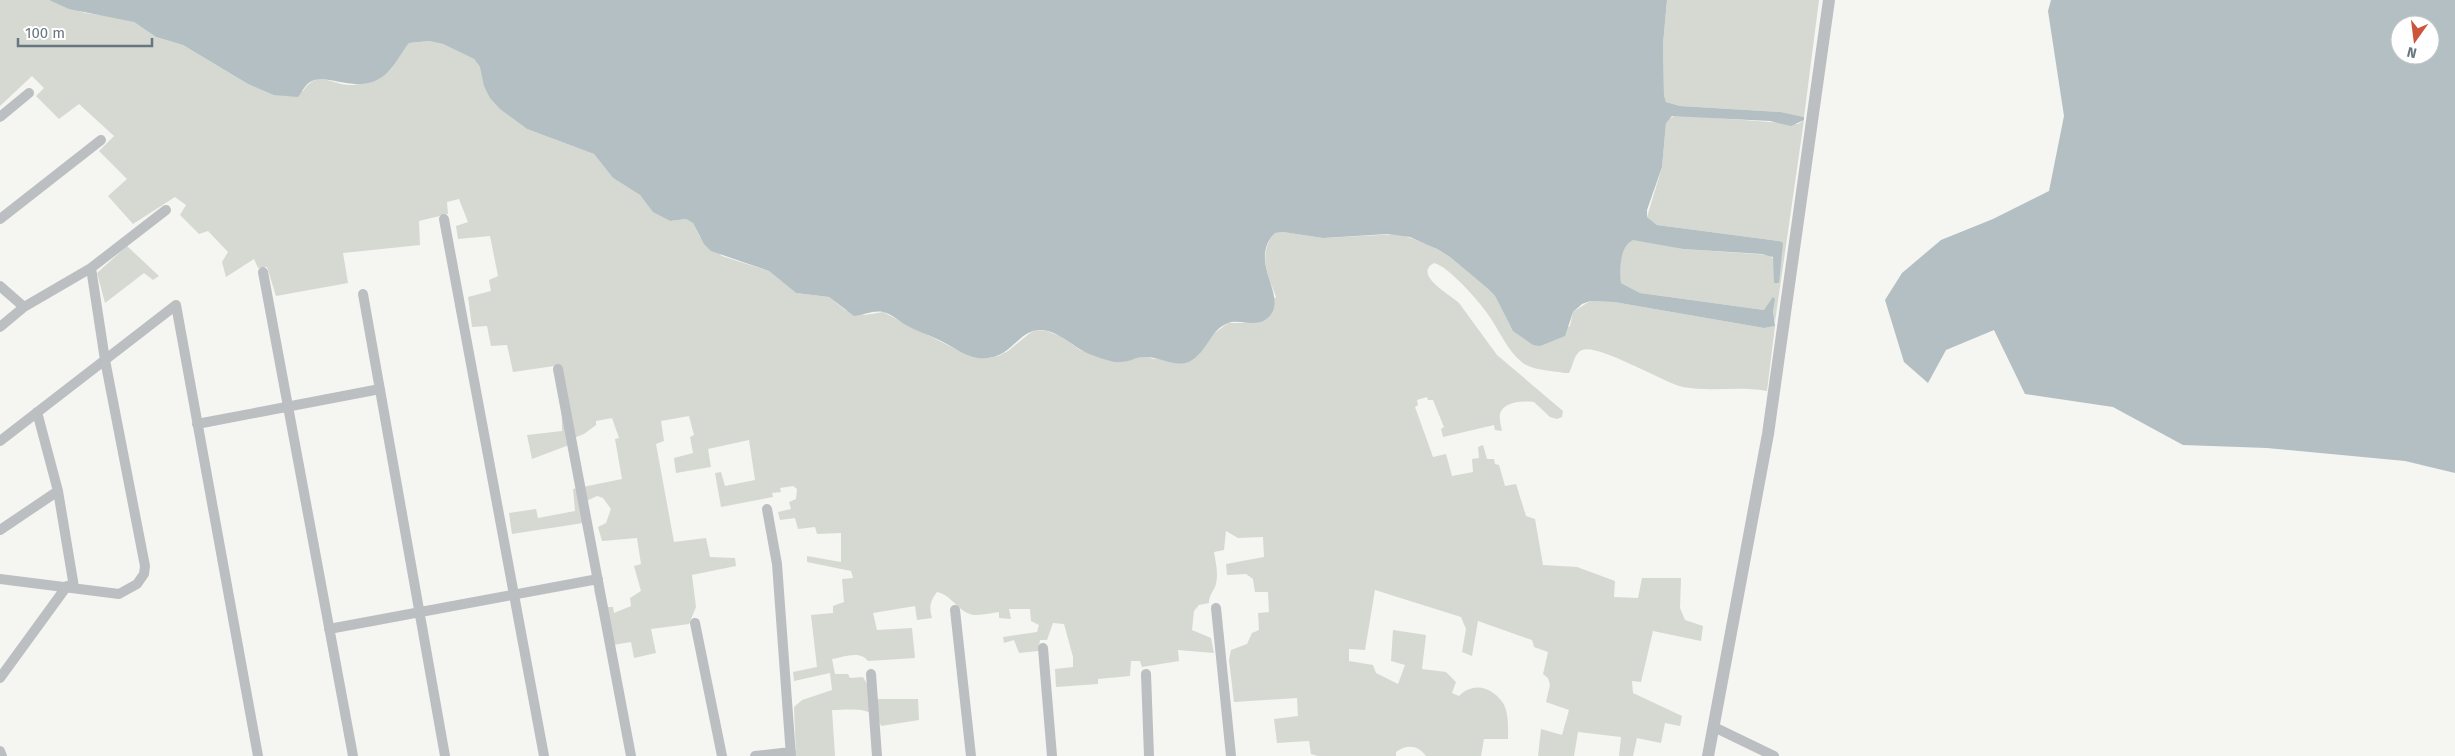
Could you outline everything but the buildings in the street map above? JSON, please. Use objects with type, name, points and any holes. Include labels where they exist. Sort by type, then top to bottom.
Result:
[{"type":"street","points":[[1708,756],[1772,407],[1829,0]]},
{"type":"street","points":[[0,117],[29,93]]},
{"type":"street","points":[[0,219],[102,140]]},
{"type":"street","points":[[0,328],[24,307],[91,268],[166,210]]},
{"type":"street","points":[[444,219],[544,756]]},
{"type":"street","points":[[0,579],[119,594],[137,584],[144,574],[145,566],[105,360],[91,268]]},
{"type":"street","points":[[263,272],[353,756]]},
{"type":"street","points":[[0,286],[24,307]]},
{"type":"street","points":[[363,294],[445,756]]},
{"type":"street","points":[[0,441],[176,305],[258,756]]},
{"type":"street","points":[[558,369],[631,756]]},
{"type":"street","points":[[197,424],[380,389]]},
{"type":"street","points":[[0,678],[71,587],[58,491],[37,412]]},
{"type":"street","points":[[0,530],[58,491]]},
{"type":"street","points":[[754,756],[791,754],[777,564],[767,509]]},
{"type":"street","points":[[329,629],[598,579]]},
{"type":"street","points":[[1216,608],[1230,756]]},
{"type":"street","points":[[955,610],[971,756]]},
{"type":"street","points":[[695,623],[722,756]]},
{"type":"street","points":[[1043,648],[1052,756]]},
{"type":"street","points":[[871,674],[876,756]]},
{"type":"street","points":[[1146,674],[1149,756]]},
{"type":"street","points":[[1714,727],[1774,756]]},
{"type":"street","points":[[0,751],[2,756]]},
{"type":"shaded area","points":[[0,0],[49,0],[85,13],[124,18],[134,22],[156,37],[183,45],[248,84],[261,89],[303,91],[314,80],[320,79],[345,85],[356,85],[376,79],[387,73],[394,66],[409,43],[429,41],[443,44],[474,59],[480,67],[501,110],[527,129],[594,154],[613,178],[640,195],[654,212],[670,221],[686,219],[693,223],[700,237],[722,256],[769,271],[796,293],[829,297],[845,310],[865,315],[883,312],[967,355],[990,358],[998,356],[1008,351],[1036,330],[1047,331],[1062,337],[1080,350],[1121,362],[1145,356],[1154,359],[1203,348],[1212,335],[1228,323],[1243,323],[1276,297],[1267,273],[1265,256],[1266,248],[1275,233],[1283,232],[1323,238],[1399,234],[1428,244],[1450,257],[1487,288],[1495,296],[1510,325],[1533,345],[1570,326],[1573,312],[1590,301],[1614,302],[1764,328],[1775,326],[1767,391],[1683,387],[1615,357],[1590,349],[1582,350],[1577,354],[1569,373],[1543,370],[1527,366],[1517,358],[1483,307],[1455,277],[1440,265],[1434,263],[1428,268],[1430,279],[1459,303],[1497,355],[1563,411],[1562,417],[1557,419],[1550,417],[1534,402],[1510,404],[1500,414],[1502,431],[1495,430],[1494,425],[1443,437],[1441,429],[1444,427],[1433,400],[1428,400],[1427,397],[1417,400],[1418,405],[1415,407],[1433,457],[1446,454],[1452,476],[1473,472],[1472,459],[1479,458],[1478,447],[1483,445],[1487,459],[1494,459],[1495,464],[1499,465],[1505,486],[1516,484],[1526,516],[1535,519],[1543,565],[1577,567],[1615,581],[1614,597],[1638,598],[1642,578],[1681,578],[1680,608],[1685,620],[1703,626],[1701,641],[1653,631],[1641,682],[1632,681],[1633,693],[1682,716],[1680,726],[1665,723],[1661,743],[1637,738],[1633,756],[1619,756],[1621,737],[1578,732],[1574,756],[1538,756],[1541,729],[1562,735],[1569,710],[1546,702],[1550,685],[1548,678],[1543,674],[1548,652],[1534,647],[1532,640],[1478,621],[1472,656],[1462,652],[1466,629],[1461,617],[1375,590],[1365,650],[1349,649],[1349,661],[1373,665],[1376,673],[1398,684],[1405,665],[1391,661],[1393,630],[1426,635],[1422,669],[1446,672],[1456,682],[1452,693],[1459,696],[1470,689],[1482,688],[1498,697],[1506,711],[1508,739],[1484,739],[1481,756],[1426,756],[1416,748],[1408,747],[1396,752],[1396,756],[1318,756],[1311,754],[1309,741],[1277,743],[1274,719],[1298,716],[1297,698],[1234,702],[1229,660],[1231,650],[1247,644],[1252,633],[1259,630],[1258,613],[1269,612],[1268,592],[1255,592],[1253,579],[1246,574],[1227,575],[1226,564],[1264,557],[1263,537],[1238,538],[1226,531],[1224,550],[1214,552],[1217,574],[1215,587],[1210,596],[1209,603],[1199,605],[1194,611],[1192,630],[1211,638],[1214,653],[1178,650],[1179,661],[1142,667],[1140,661],[1131,661],[1130,676],[1098,679],[1098,684],[1056,687],[1055,669],[1073,667],[1073,657],[1064,624],[1053,623],[1047,640],[1040,640],[1038,651],[1019,653],[1014,640],[1004,643],[1003,637],[1037,632],[1039,625],[1031,621],[1030,609],[1009,609],[1011,619],[999,618],[999,612],[974,615],[964,611],[947,597],[937,592],[931,604],[932,618],[917,620],[915,606],[873,613],[877,630],[912,628],[915,658],[868,661],[856,655],[832,659],[835,674],[848,674],[850,678],[863,677],[867,684],[870,699],[918,699],[919,720],[881,726],[878,719],[868,712],[861,710],[832,710],[835,756],[796,756],[794,707],[802,700],[832,690],[830,673],[794,681],[793,672],[817,667],[811,615],[833,613],[833,606],[844,602],[842,579],[853,578],[851,571],[807,562],[807,556],[841,562],[841,533],[817,534],[815,527],[798,529],[795,518],[780,520],[778,512],[791,509],[789,502],[796,499],[797,489],[793,486],[780,488],[781,492],[772,493],[773,497],[721,507],[715,473],[721,472],[725,486],[755,480],[749,440],[708,449],[711,467],[676,473],[674,458],[693,453],[690,437],[694,435],[689,416],[661,421],[664,441],[656,444],[674,542],[706,538],[710,557],[735,558],[736,566],[692,575],[696,607],[689,624],[651,629],[656,653],[634,658],[631,642],[607,646],[594,590],[602,588],[607,607],[613,607],[614,613],[631,606],[630,598],[641,591],[634,566],[641,564],[637,538],[602,541],[598,527],[606,523],[611,509],[603,498],[597,496],[580,504],[583,523],[512,534],[509,513],[536,509],[538,518],[575,511],[573,489],[622,479],[615,439],[619,438],[612,418],[596,421],[596,425],[584,434],[569,440],[569,445],[532,459],[527,435],[562,431],[561,365],[513,372],[507,345],[491,346],[487,326],[472,327],[468,297],[491,291],[489,280],[498,276],[490,236],[458,239],[456,226],[468,222],[459,199],[447,202],[448,214],[419,221],[420,245],[343,253],[348,283],[276,296],[267,267],[258,268],[254,259],[226,277],[222,262],[228,252],[208,231],[199,234],[180,215],[186,205],[175,197],[133,224],[108,196],[127,179],[99,151],[114,136],[79,104],[59,119],[36,96],[44,88],[32,76],[0,106]]},
{"type":"shaded area","points":[[49,0],[1667,0],[1663,44],[1664,96],[1666,102],[1680,106],[1781,112],[1804,117],[1804,120],[1791,126],[1770,121],[1672,116],[1666,123],[1662,167],[1647,210],[1647,217],[1657,225],[1783,243],[1779,283],[1774,283],[1773,257],[1762,254],[1683,249],[1633,240],[1628,243],[1621,259],[1621,283],[1640,293],[1764,310],[1773,297],[1775,299],[1773,310],[1775,326],[1764,328],[1614,302],[1590,301],[1582,304],[1573,312],[1565,336],[1540,346],[1533,345],[1513,331],[1495,296],[1487,288],[1450,257],[1437,249],[1410,237],[1388,234],[1323,238],[1283,232],[1275,233],[1267,245],[1265,256],[1266,268],[1275,302],[1273,312],[1261,322],[1232,322],[1222,326],[1201,352],[1191,361],[1178,364],[1144,357],[1124,362],[1110,361],[1085,352],[1060,336],[1038,330],[1030,332],[998,356],[978,358],[967,355],[886,313],[876,312],[854,316],[829,297],[796,293],[769,271],[711,251],[704,244],[693,223],[686,219],[670,221],[653,212],[640,195],[613,178],[594,154],[527,129],[501,110],[490,98],[484,86],[480,67],[474,59],[443,44],[429,41],[409,43],[390,69],[382,77],[372,82],[352,84],[317,80],[308,83],[298,97],[274,95],[248,84],[183,45],[156,37],[134,22],[69,9]]},
{"type":"shaded area","points":[[1667,0],[1819,0],[1804,117],[1781,112],[1680,106],[1666,102],[1664,97],[1663,44]]},
{"type":"shaded area","points":[[2051,0],[2455,0],[2455,473],[2405,461],[2267,448],[2183,445],[2113,407],[2025,394],[1994,330],[1946,350],[1928,383],[1904,362],[1885,300],[1902,273],[1941,240],[1993,219],[2049,191],[2064,116],[2048,11]]},
{"type":"shaded area","points":[[1676,115],[1798,124],[1804,120],[1775,322],[1773,310],[1767,308],[1764,310],[1640,293],[1621,283],[1623,253],[1625,247],[1633,239],[1683,249],[1770,255],[1774,260],[1774,282],[1779,241],[1657,225],[1647,217],[1662,167],[1666,123],[1667,120]]},
{"type":"shaded area","points":[[127,246],[159,276],[153,280],[144,273],[105,303],[97,273]]}]
